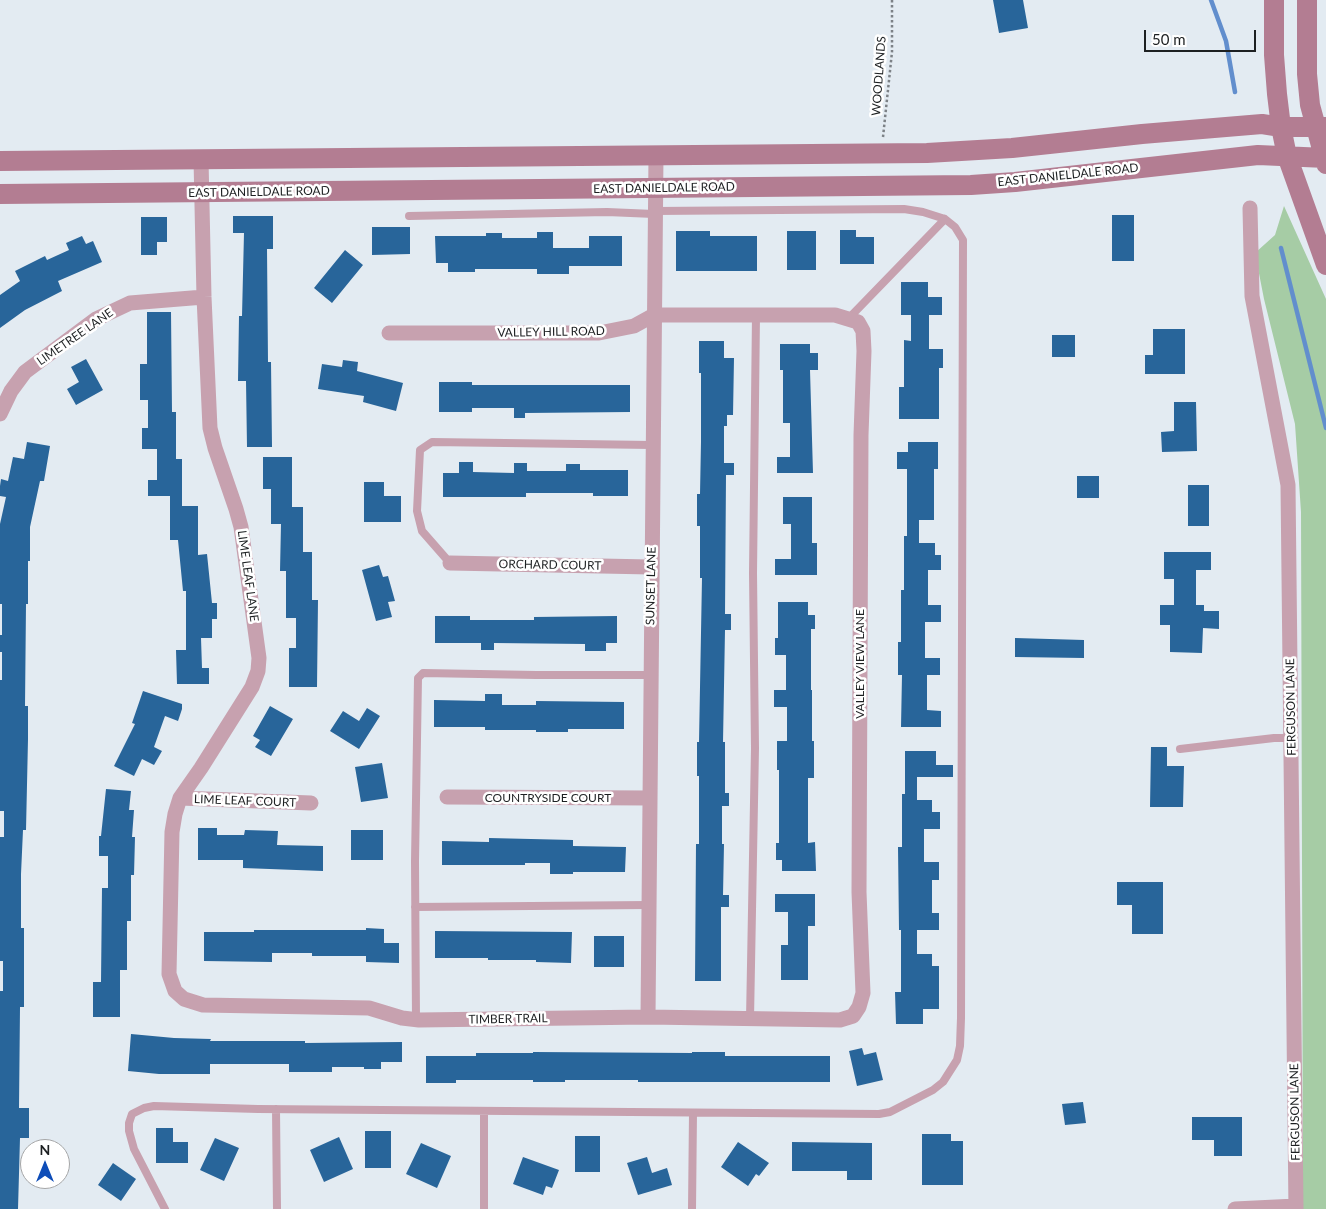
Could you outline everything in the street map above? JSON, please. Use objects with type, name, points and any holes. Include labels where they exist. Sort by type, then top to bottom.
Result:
[{"type":"main road","points":[[1274,0],[1276,94],[1281,127],[1288,156],[1326,265]]},
{"type":"main road","points":[[1307,0],[1307,74],[1310,105],[1320,127],[1325,160]]},
{"type":"main road","points":[[0,161],[927,153],[1012,148],[1253,124],[1281,127],[1320,127]]},
{"type":"main road","points":[[880,153],[880,186]]},
{"type":"main road","name":"EAST DANIELDALE ROAD","points":[[0,194],[988,184],[1258,155],[1325,160]]},
{"type":"street","name":"SUNSET LANE","points":[[648,1017],[654,188],[656,155]]},
{"type":"street","name":"LIME LEAF LANE","points":[[169,974],[172,832],[180,798],[252,687],[258,671],[259,658],[241,527],[210,428],[204,297],[201,159]]},
{"type":"street","name":"FERGUSON LANE","points":[[1250,208],[1252,296],[1288,485],[1296,1207]]},
{"type":"street","name":"LIMETREE LANE","points":[[0,414],[11,391],[25,372],[108,312],[130,303],[204,297]]},
{"type":"street","name":"VALLEY HILL ROAD","points":[[389,333],[599,333],[634,326],[654,315],[835,315],[853,320]]},
{"type":"street","name":"VALLEY VIEW LANE","points":[[853,320],[863,331],[864,351],[861,435],[859,892],[863,993],[859,1007]]},
{"type":"street","name":"ORCHARD COURT","points":[[450,563],[651,567]]},
{"type":"street","name":"COUNTRYSIDE COURT","points":[[446,797],[649,798]]},
{"type":"street","name":"LIME LEAF COURT","points":[[180,798],[311,803]]},
{"type":"street","name":"TIMBER TRAIL","points":[[169,974],[175,991],[184,999],[203,1005],[369,1008],[402,1018],[416,1020],[648,1017],[840,1020],[853,1016],[859,1007]]},
{"type":"street","points":[[1235,1209],[1296,1207]]},
{"type":"lane","points":[[165,1209],[134,1149],[129,1131],[132,1114],[144,1108],[154,1106],[276,1109],[879,1114],[890,1112],[933,1090],[943,1082],[957,1060],[960,1046],[961,1018],[964,250],[963,240],[955,227],[945,219],[904,209],[409,216]]},
{"type":"lane","points":[[853,320],[945,219]]},
{"type":"lane","points":[[750,1019],[755,748],[753,573],[756,315]]},
{"type":"lane","points":[[450,563],[422,531],[417,511],[420,450],[432,442],[652,445]]},
{"type":"lane","points":[[416,1020],[415,907],[418,678],[423,673],[536,676],[650,676]]},
{"type":"lane","points":[[1180,749],[1274,738],[1292,738]]},
{"type":"lane","points":[[415,907],[648,905]]},
{"type":"lane","points":[[276,1109],[276,1209]]},
{"type":"lane","points":[[484,1111],[484,1209]]},
{"type":"lane","points":[[692,1209],[693,1113]]},
{"type":"path","name":"WOODLANDS","points":[[880,153],[887,107],[892,52],[892,0]]},
{"type":"green space","points":[[1284,206],[1326,299],[1326,1209],[1303,1209],[1301,512],[1295,424],[1264,299],[1255,253],[1275,235]]},
{"type":"building","points":[[993,0],[1023,0],[1028,28],[999,33]]},
{"type":"building","points":[[1112,215],[1134,215],[1134,261],[1112,261]]},
{"type":"building","points":[[233,216],[273,216],[273,249],[267,249],[268,362],[271,362],[272,447],[247,447],[246,381],[238,381],[239,316],[242,316],[244,233],[233,233]]},
{"type":"building","points":[[141,217],[167,217],[167,242],[157,242],[157,255],[141,255]]},
{"type":"building","points":[[372,227],[410,227],[410,254],[372,255]]},
{"type":"building","points":[[840,230],[856,230],[856,237],[874,237],[874,264],[840,264]]},
{"type":"building","points":[[676,231],[710,231],[710,236],[757,236],[757,271],[676,271]]},
{"type":"building","points":[[787,231],[816,231],[816,270],[787,270]]},
{"type":"building","points":[[537,232],[553,232],[553,248],[589,248],[589,236],[622,236],[622,266],[569,266],[569,274],[537,274],[537,269],[475,269],[475,272],[448,272],[448,263],[436,263],[435,236],[486,236],[486,233],[502,233],[502,238],[537,238]]},
{"type":"building","points":[[82,236],[86,244],[93,241],[102,262],[58,281],[62,291],[25,310],[0,328],[0,295],[20,281],[15,271],[45,256],[47,260],[69,250],[66,243]]},
{"type":"building","points":[[345,250],[363,265],[332,303],[314,288]]},
{"type":"building","points":[[901,282],[928,282],[928,297],[942,297],[942,315],[929,315],[929,349],[943,349],[943,368],[939,368],[939,419],[899,419],[899,387],[904,387],[904,340],[911,341],[911,315],[901,315]]},
{"type":"building","points":[[147,312],[171,312],[172,412],[176,412],[176,459],[182,459],[182,506],[198,506],[198,555],[207,554],[212,603],[217,603],[217,619],[212,619],[212,638],[201,638],[202,668],[209,668],[209,684],[177,684],[176,650],[186,650],[186,591],[183,591],[178,540],[170,540],[170,496],[148,496],[148,480],[157,480],[157,449],[142,449],[142,428],[148,428],[148,400],[140,400],[140,364],[147,364]]},
{"type":"building","points":[[1153,329],[1185,329],[1185,374],[1145,374],[1145,355],[1153,355]]},
{"type":"building","points":[[1052,335],[1075,335],[1075,357],[1052,357]]},
{"type":"building","points":[[699,341],[724,341],[724,358],[734,358],[733,415],[727,415],[727,426],[724,426],[724,463],[734,463],[734,475],[726,475],[725,614],[731,614],[731,630],[725,630],[723,742],[725,742],[725,793],[729,793],[729,806],[722,806],[722,844],[724,844],[723,895],[729,895],[729,907],[721,907],[721,981],[695,981],[696,844],[699,844],[697,742],[699,742],[702,578],[700,578],[700,526],[697,526],[697,494],[700,494],[701,442]]},
{"type":"building","points":[[780,344],[810,344],[810,353],[818,353],[818,370],[810,370],[813,473],[777,473],[777,457],[790,457],[790,423],[783,423],[783,370],[780,370]]},
{"type":"building","points":[[86,359],[103,390],[76,405],[67,389],[79,382],[71,367]]},
{"type":"building","points":[[343,360],[358,362],[357,371],[403,383],[396,411],[363,402],[364,396],[318,389],[322,364],[342,367]]},
{"type":"building","points":[[439,382],[472,382],[472,385],[630,385],[630,412],[525,413],[525,418],[514,418],[514,408],[472,408],[472,412],[439,412]]},
{"type":"building","points":[[1174,402],[1196,402],[1197,451],[1162,452],[1161,432],[1174,431]]},
{"type":"building","points":[[27,442],[50,446],[44,481],[40,481],[30,527],[28,604],[26,604],[25,706],[28,706],[28,739],[26,830],[23,830],[21,874],[21,928],[24,928],[24,1007],[20,1007],[19,1108],[29,1108],[29,1138],[20,1138],[18,1209],[0,1209],[0,991],[3,991],[3,961],[0,961],[0,837],[4,837],[4,811],[0,811],[0,680],[2,680],[2,652],[0,652],[0,635],[2,635],[2,604],[0,604],[0,524],[6,497],[0,496],[0,486],[1,479],[8,481],[13,457],[24,459]]},
{"type":"building","points":[[908,442],[938,442],[938,469],[934,469],[934,520],[919,520],[919,543],[935,543],[935,555],[941,555],[941,570],[928,570],[928,605],[941,605],[941,622],[925,622],[925,658],[940,658],[940,675],[927,675],[927,710],[941,711],[941,727],[901,727],[902,675],[898,675],[898,642],[901,642],[901,590],[904,590],[904,536],[907,536],[907,469],[897,469],[897,452],[908,452]]},
{"type":"building","points":[[263,457],[292,457],[292,507],[303,507],[303,552],[312,552],[312,600],[318,600],[317,687],[289,687],[289,648],[296,648],[296,618],[286,618],[286,571],[280,571],[281,524],[271,524],[271,489],[263,489]]},
{"type":"building","points":[[459,462],[473,462],[473,472],[514,473],[514,463],[527,463],[527,471],[566,471],[566,464],[580,464],[580,470],[628,470],[628,496],[593,496],[593,493],[526,493],[526,497],[443,497],[443,473],[459,473]]},
{"type":"building","points":[[1077,476],[1099,476],[1099,498],[1077,498]]},
{"type":"building","points":[[364,482],[384,482],[384,496],[401,496],[401,522],[364,522]]},
{"type":"building","points":[[1188,485],[1209,485],[1209,526],[1188,526]]},
{"type":"building","points":[[783,497],[812,497],[812,543],[817,543],[817,575],[775,575],[775,559],[791,559],[791,524],[783,524]]},
{"type":"building","points":[[1164,552],[1211,552],[1211,570],[1196,570],[1196,605],[1204,605],[1204,611],[1219,611],[1219,629],[1203,628],[1202,653],[1170,652],[1170,625],[1160,625],[1160,605],[1174,605],[1174,579],[1164,579]]},
{"type":"building","points":[[379,565],[383,577],[388,576],[395,601],[388,602],[392,617],[376,621],[362,570]]},
{"type":"building","points":[[778,602],[808,602],[808,615],[815,615],[815,629],[811,629],[814,778],[808,778],[808,843],[815,842],[816,871],[782,871],[782,860],[776,860],[776,843],[779,843],[777,741],[787,741],[787,707],[774,707],[774,690],[786,690],[786,655],[775,655],[775,638],[778,638]]},
{"type":"building","points":[[435,616],[470,616],[470,620],[534,620],[534,617],[617,616],[617,643],[606,643],[606,651],[585,651],[585,644],[494,643],[494,650],[481,650],[481,643],[435,643]]},
{"type":"building","points":[[1015,638],[1084,640],[1084,658],[1015,657]]},
{"type":"building","points":[[143,691],[182,704],[182,709],[178,721],[165,716],[154,747],[162,751],[154,765],[142,759],[134,776],[114,766],[135,724],[132,723]]},
{"type":"building","points":[[485,694],[502,694],[502,705],[536,705],[536,701],[624,702],[624,729],[568,729],[568,732],[536,732],[536,730],[485,730],[485,727],[434,727],[434,700],[485,701]]},
{"type":"building","points":[[270,706],[293,719],[271,756],[255,747],[260,740],[253,736]]},
{"type":"building","points":[[367,708],[380,716],[359,749],[330,731],[343,711],[359,721]]},
{"type":"building","points":[[1151,747],[1167,747],[1167,766],[1184,766],[1183,807],[1150,807]]},
{"type":"building","points":[[905,751],[936,751],[936,765],[953,765],[953,777],[917,777],[917,800],[932,800],[932,812],[940,812],[940,829],[924,829],[924,862],[939,862],[939,880],[932,880],[932,913],[939,913],[939,930],[917,930],[917,954],[932,954],[932,966],[939,966],[939,1009],[923,1009],[923,1024],[896,1024],[895,992],[901,992],[898,847],[902,847],[902,794],[905,794]]},
{"type":"building","points":[[382,763],[388,798],[361,802],[355,767]]},
{"type":"building","points":[[106,789],[131,791],[129,810],[134,810],[132,837],[135,837],[134,875],[131,875],[131,921],[127,921],[127,970],[120,970],[120,1017],[93,1017],[93,982],[101,982],[102,888],[108,888],[108,856],[99,856],[99,836],[101,836]]},
{"type":"building","points":[[198,828],[217,828],[217,835],[244,835],[245,830],[278,831],[277,845],[323,846],[323,871],[243,868],[243,860],[198,860]]},
{"type":"building","points":[[351,830],[383,830],[383,860],[351,860]]},
{"type":"building","points":[[489,838],[573,840],[573,846],[626,847],[625,872],[550,874],[550,863],[525,863],[525,865],[442,865],[442,841],[489,842]]},
{"type":"building","points":[[1117,882],[1163,882],[1163,934],[1132,934],[1132,905],[1117,905]]},
{"type":"building","points":[[775,894],[815,894],[815,926],[808,926],[808,980],[781,980],[781,945],[788,945],[788,912],[775,912]]},
{"type":"building","points":[[366,928],[384,929],[384,943],[399,943],[399,963],[366,962],[366,956],[312,956],[312,953],[272,953],[272,962],[204,961],[204,932],[366,930]]},
{"type":"building","points":[[435,931],[572,932],[571,963],[536,962],[536,960],[488,960],[488,958],[435,958]]},
{"type":"building","points":[[594,936],[624,936],[624,967],[594,967]]},
{"type":"building","points":[[131,1034],[211,1039],[210,1041],[305,1041],[305,1043],[402,1042],[402,1062],[381,1062],[381,1069],[332,1067],[332,1072],[289,1072],[289,1064],[210,1064],[210,1074],[159,1074],[128,1071]]},
{"type":"building","points":[[862,1048],[864,1055],[876,1052],[883,1080],[857,1086],[849,1051]]},
{"type":"building","points":[[725,1052],[725,1056],[830,1056],[830,1082],[565,1080],[565,1082],[533,1082],[533,1080],[456,1080],[456,1083],[426,1083],[426,1056],[476,1056],[476,1053]]},
{"type":"building","points":[[1083,1102],[1086,1123],[1065,1125],[1062,1104]]},
{"type":"building","points":[[1192,1117],[1242,1117],[1242,1156],[1214,1156],[1214,1140],[1192,1140]]},
{"type":"building","points":[[156,1128],[173,1128],[173,1142],[188,1142],[188,1163],[156,1163]]},
{"type":"building","points":[[365,1131],[391,1131],[391,1168],[365,1168]]},
{"type":"building","points":[[922,1134],[951,1134],[951,1141],[963,1141],[963,1185],[922,1185]]},
{"type":"building","points":[[575,1136],[600,1136],[600,1172],[575,1172]]},
{"type":"building","points":[[339,1137],[353,1169],[324,1182],[310,1150]]},
{"type":"building","points":[[215,1138],[239,1148],[224,1181],[200,1170]]},
{"type":"building","points":[[738,1142],[769,1163],[759,1176],[756,1174],[748,1186],[721,1167]]},
{"type":"building","points":[[792,1142],[872,1143],[872,1180],[847,1180],[847,1171],[792,1171]]},
{"type":"building","points":[[421,1143],[451,1156],[437,1188],[406,1174]]},
{"type":"building","points":[[523,1157],[559,1170],[552,1188],[546,1186],[543,1195],[513,1184]]},
{"type":"building","points":[[647,1157],[652,1173],[667,1168],[672,1185],[638,1195],[627,1163]]},
{"type":"building","points":[[113,1163],[136,1179],[121,1201],[98,1185]]},
{"type":"waterway","points":[[1211,0],[1226,41],[1235,92]]},
{"type":"waterway","points":[[1281,248],[1326,428]]}]
